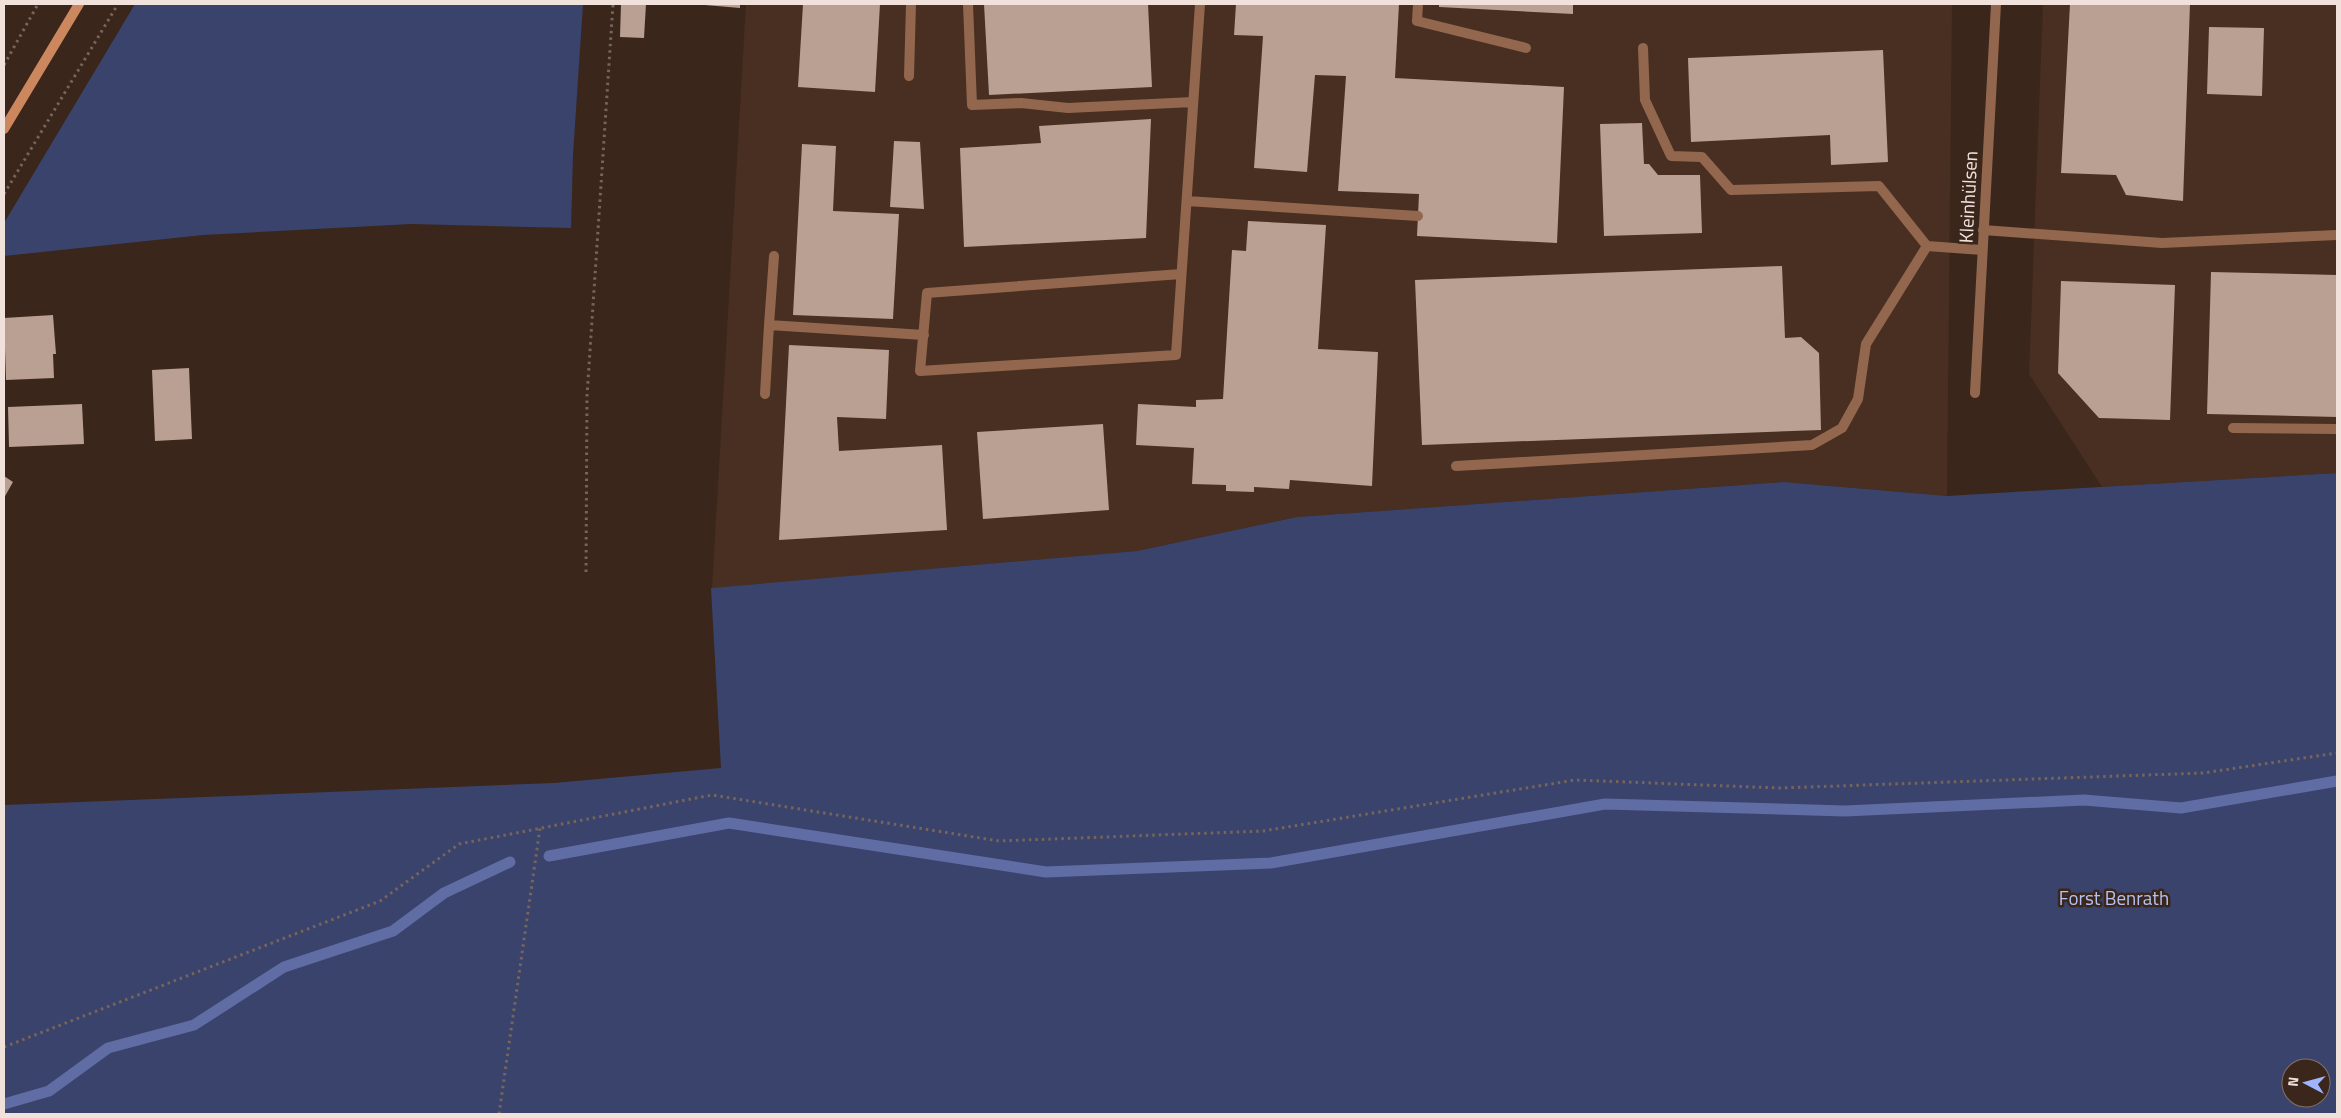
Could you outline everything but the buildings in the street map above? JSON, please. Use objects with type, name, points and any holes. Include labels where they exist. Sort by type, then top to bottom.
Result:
[{"type":"main road","points":[[4,129],[79,4]]},
{"type":"street","points":[[910,76],[912,4]]},
{"type":"street","points":[[968,4],[972,105],[1021,103],[1068,108],[1193,102]]},
{"type":"street","points":[[1181,274],[927,293],[920,371],[1176,355],[1200,4]]},
{"type":"street","points":[[1418,4],[1417,21],[1526,48]]},
{"type":"street","name":"Kleinhülsen","points":[[1975,393],[1996,4]]},
{"type":"street","points":[[1643,48],[1645,100],[1671,156],[1702,157],[1730,190],[1879,186],[1927,246],[1982,250]]},
{"type":"street","points":[[1187,201],[1418,216]]},
{"type":"street","points":[[1983,230],[2162,243],[2337,235]]},
{"type":"street","points":[[1456,466],[1812,445],[1842,428],[1858,399],[1866,344],[1927,246]]},
{"type":"street","points":[[765,394],[774,256]]},
{"type":"street","points":[[769,325],[924,335]]},
{"type":"street","points":[[2233,428],[2337,429]]},
{"type":"path","points":[[4,65],[38,4]]},
{"type":"path","points":[[4,194],[118,4]]},
{"type":"path","points":[[586,572],[588,396],[614,4]]},
{"type":"path","points":[[4,1047],[380,901],[459,844],[712,794],[998,841],[1263,831],[1576,780],[1780,788],[2095,777],[2203,773],[2337,753]]},
{"type":"path","points":[[499,1114],[540,828]]},
{"type":"shaded area","points":[[746,4],[1952,4],[1947,496],[1784,482],[1297,517],[1137,551],[712,588]]},
{"type":"shaded area","points":[[2043,4],[2337,4],[2337,473],[2102,487],[2029,374]]},
{"type":"green space","points":[[135,4],[583,4],[573,155],[571,228],[411,224],[203,235],[4,256],[4,223]]},
{"type":"green space","name":"Forst Benrath","points":[[2337,473],[2337,1114],[4,1114],[4,805],[554,783],[721,768],[711,588],[1137,551],[1297,517],[1784,482],[1947,496]]},
{"type":"waterway","points":[[549,856],[729,823],[1046,872],[1271,863],[1605,804],[1845,811],[2084,800],[2181,808],[2337,781]]},
{"type":"waterway","points":[[4,1104],[49,1091],[108,1048],[194,1025],[284,967],[393,931],[444,893],[510,862]]}]
